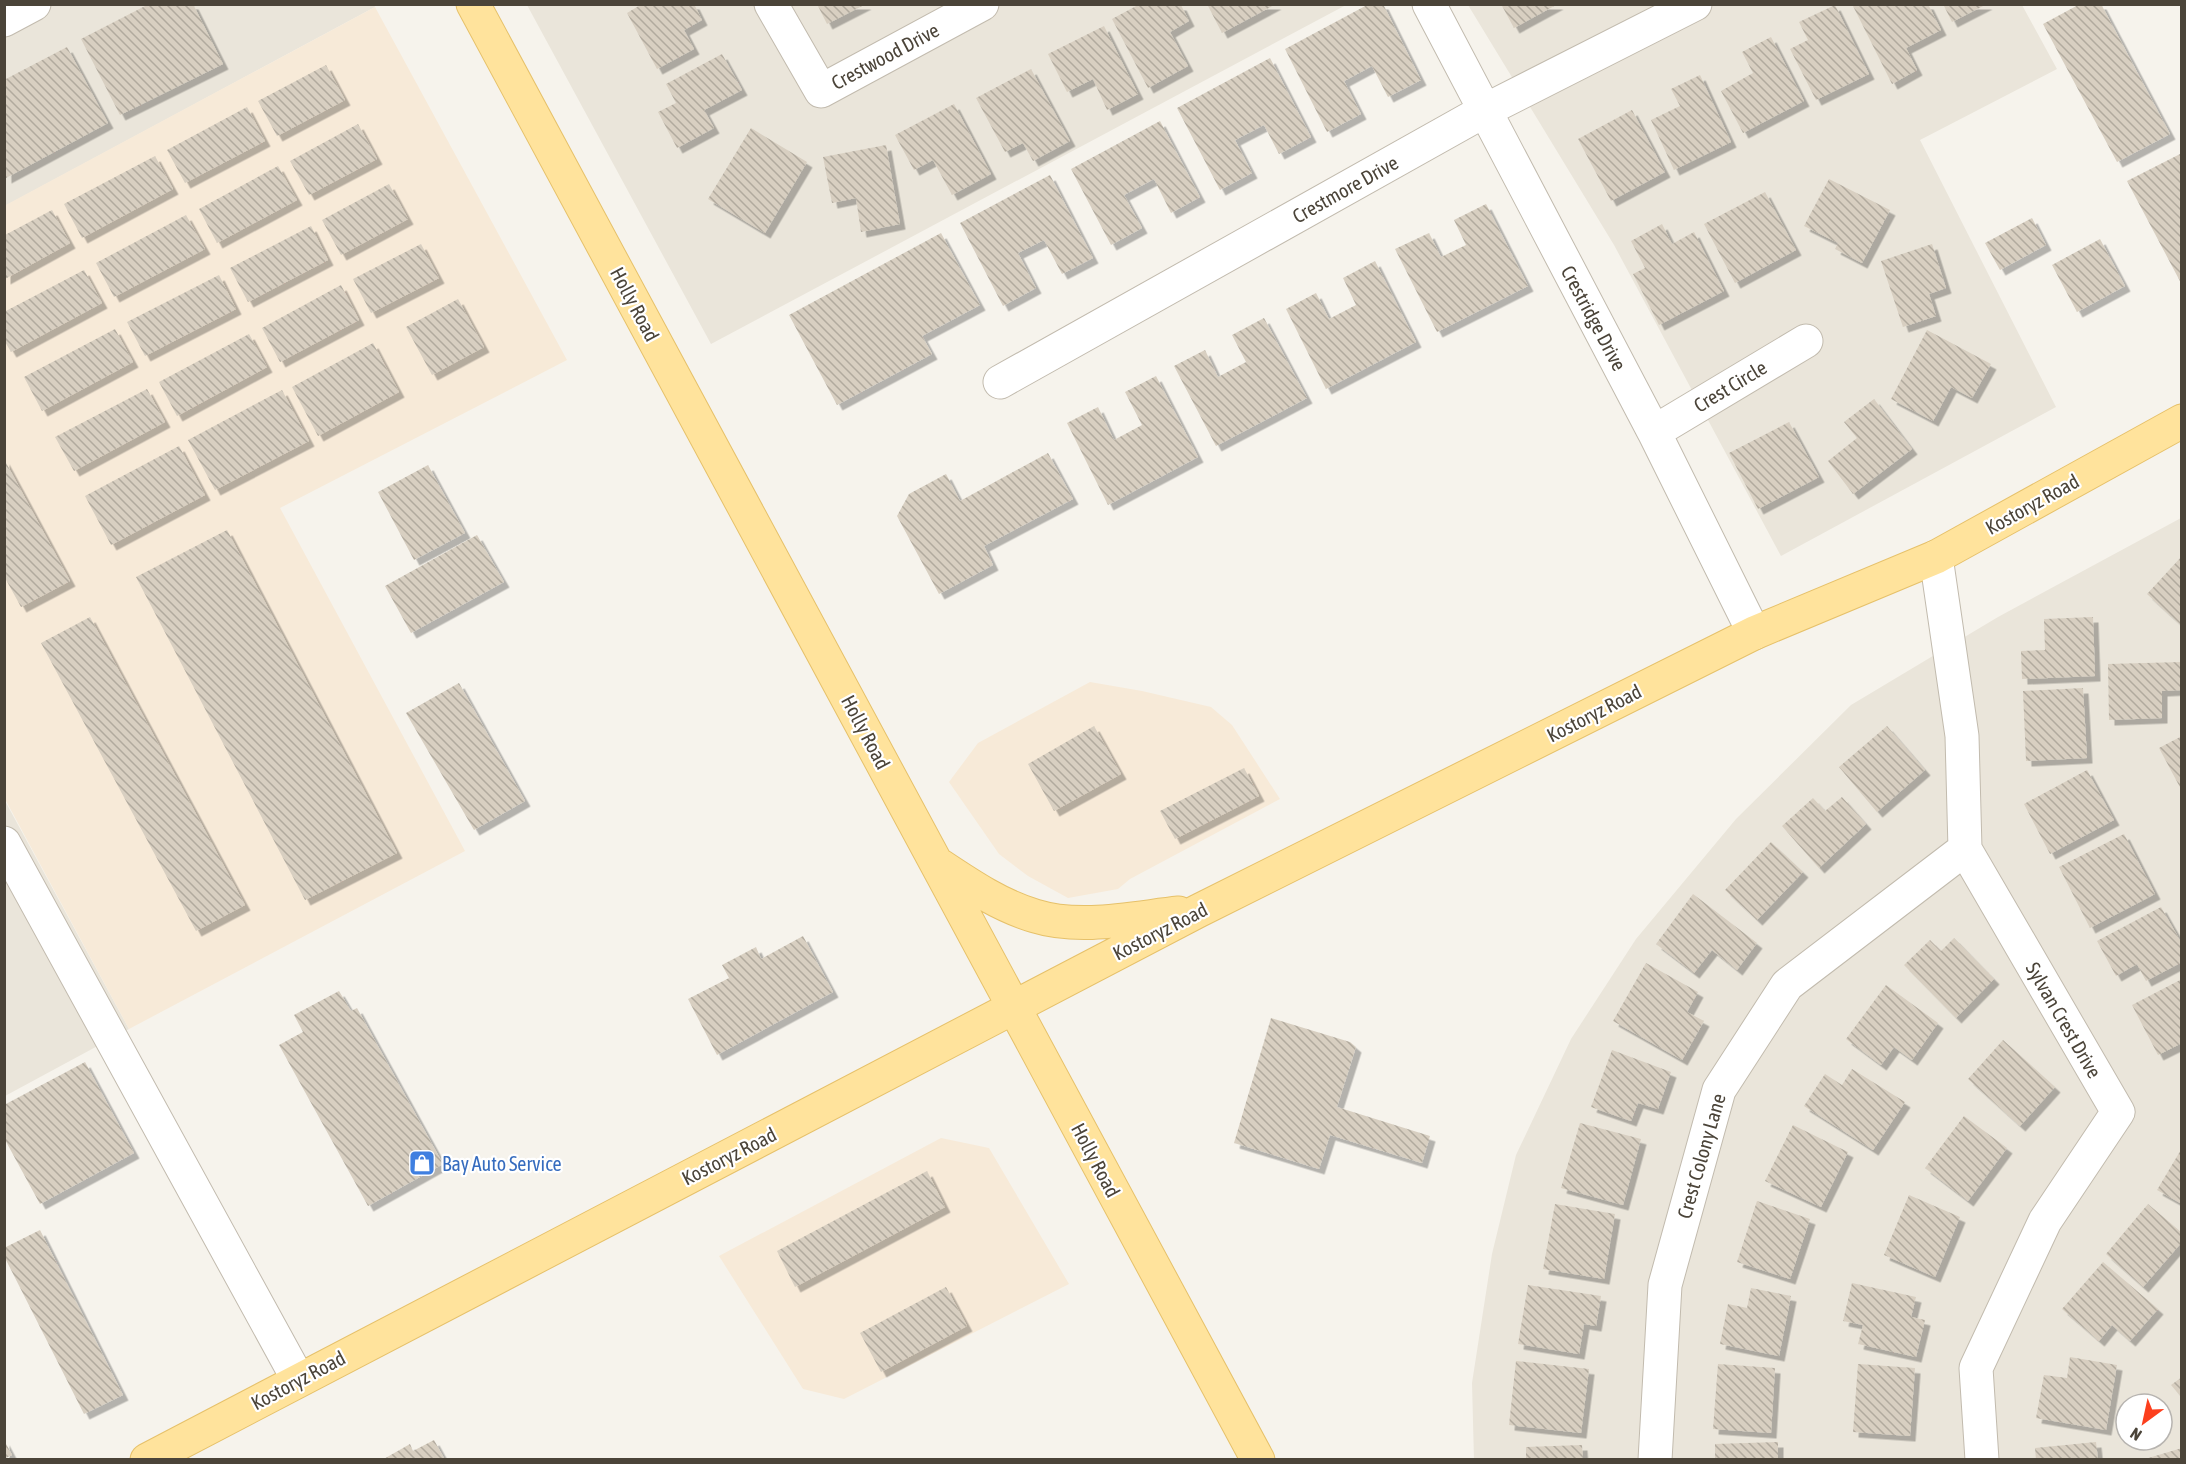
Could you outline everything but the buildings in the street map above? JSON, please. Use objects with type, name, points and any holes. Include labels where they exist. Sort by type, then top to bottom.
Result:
[{"type":"main road","name":"Holly Road","points":[[473,4],[1258,1460]]},
{"type":"main road","name":"Kostoryz Road","points":[[147,1460],[298,1379],[1198,911],[1754,633],[1936,557],[2181,421]]},
{"type":"main road","points":[[937,864],[979,891],[1010,907],[1056,920],[1101,921],[1198,911]]},
{"type":"street","points":[[4,20],[34,4]]},
{"type":"street","name":"Crestwood Drive","points":[[771,4],[820,91],[982,4]]},
{"type":"street","name":"Crestridge Drive","points":[[1429,4],[1654,432],[1754,633]]},
{"type":"street","name":"Crestmore Drive","points":[[1000,382],[1485,111],[1695,4]]},
{"type":"street","name":"Crest Circle","points":[[1654,432],[1806,341]]},
{"type":"street","name":"Sylvan Crest Drive","points":[[1936,557],[1962,736],[1965,849],[2118,1112],[2045,1221],[1976,1368],[1982,1460]]},
{"type":"street","points":[[4,843],[298,1379]]},
{"type":"street","name":"Crest Colony Lane","points":[[1655,1460],[1665,1285],[1719,1090],[1787,985],[1965,849]]},
{"type":"shaded area","points":[[5,5],[374,5],[375,7],[5,206]]},
{"type":"shaded area","points":[[527,5],[1346,5],[711,344]]},
{"type":"shaded area","points":[[1468,5],[2022,5],[2057,69],[1920,140],[2056,407],[1781,556],[1614,245]]},
{"type":"shaded area","points":[[375,7],[567,360],[280,508],[465,851],[129,1029],[5,799],[4,206]]},
{"type":"shaded area","points":[[2181,518],[2181,1459],[1474,1460],[1472,1383],[1492,1254],[1516,1155],[1571,1039],[1636,939],[1736,819],[1851,705],[1998,617]]},
{"type":"shaded area","points":[[1090,682],[1211,707],[1232,725],[1280,799],[1130,879],[1118,889],[1068,898],[1028,876],[999,854],[949,782],[978,743]]},
{"type":"shaded area","points":[[4,799],[129,1029],[5,1096],[4,1096]]},
{"type":"shaded area","points":[[941,1138],[989,1148],[1069,1284],[844,1399],[803,1389],[719,1256]]},
{"type":"place","name":"Bay Auto Service","points":[[422,1163]]}]
